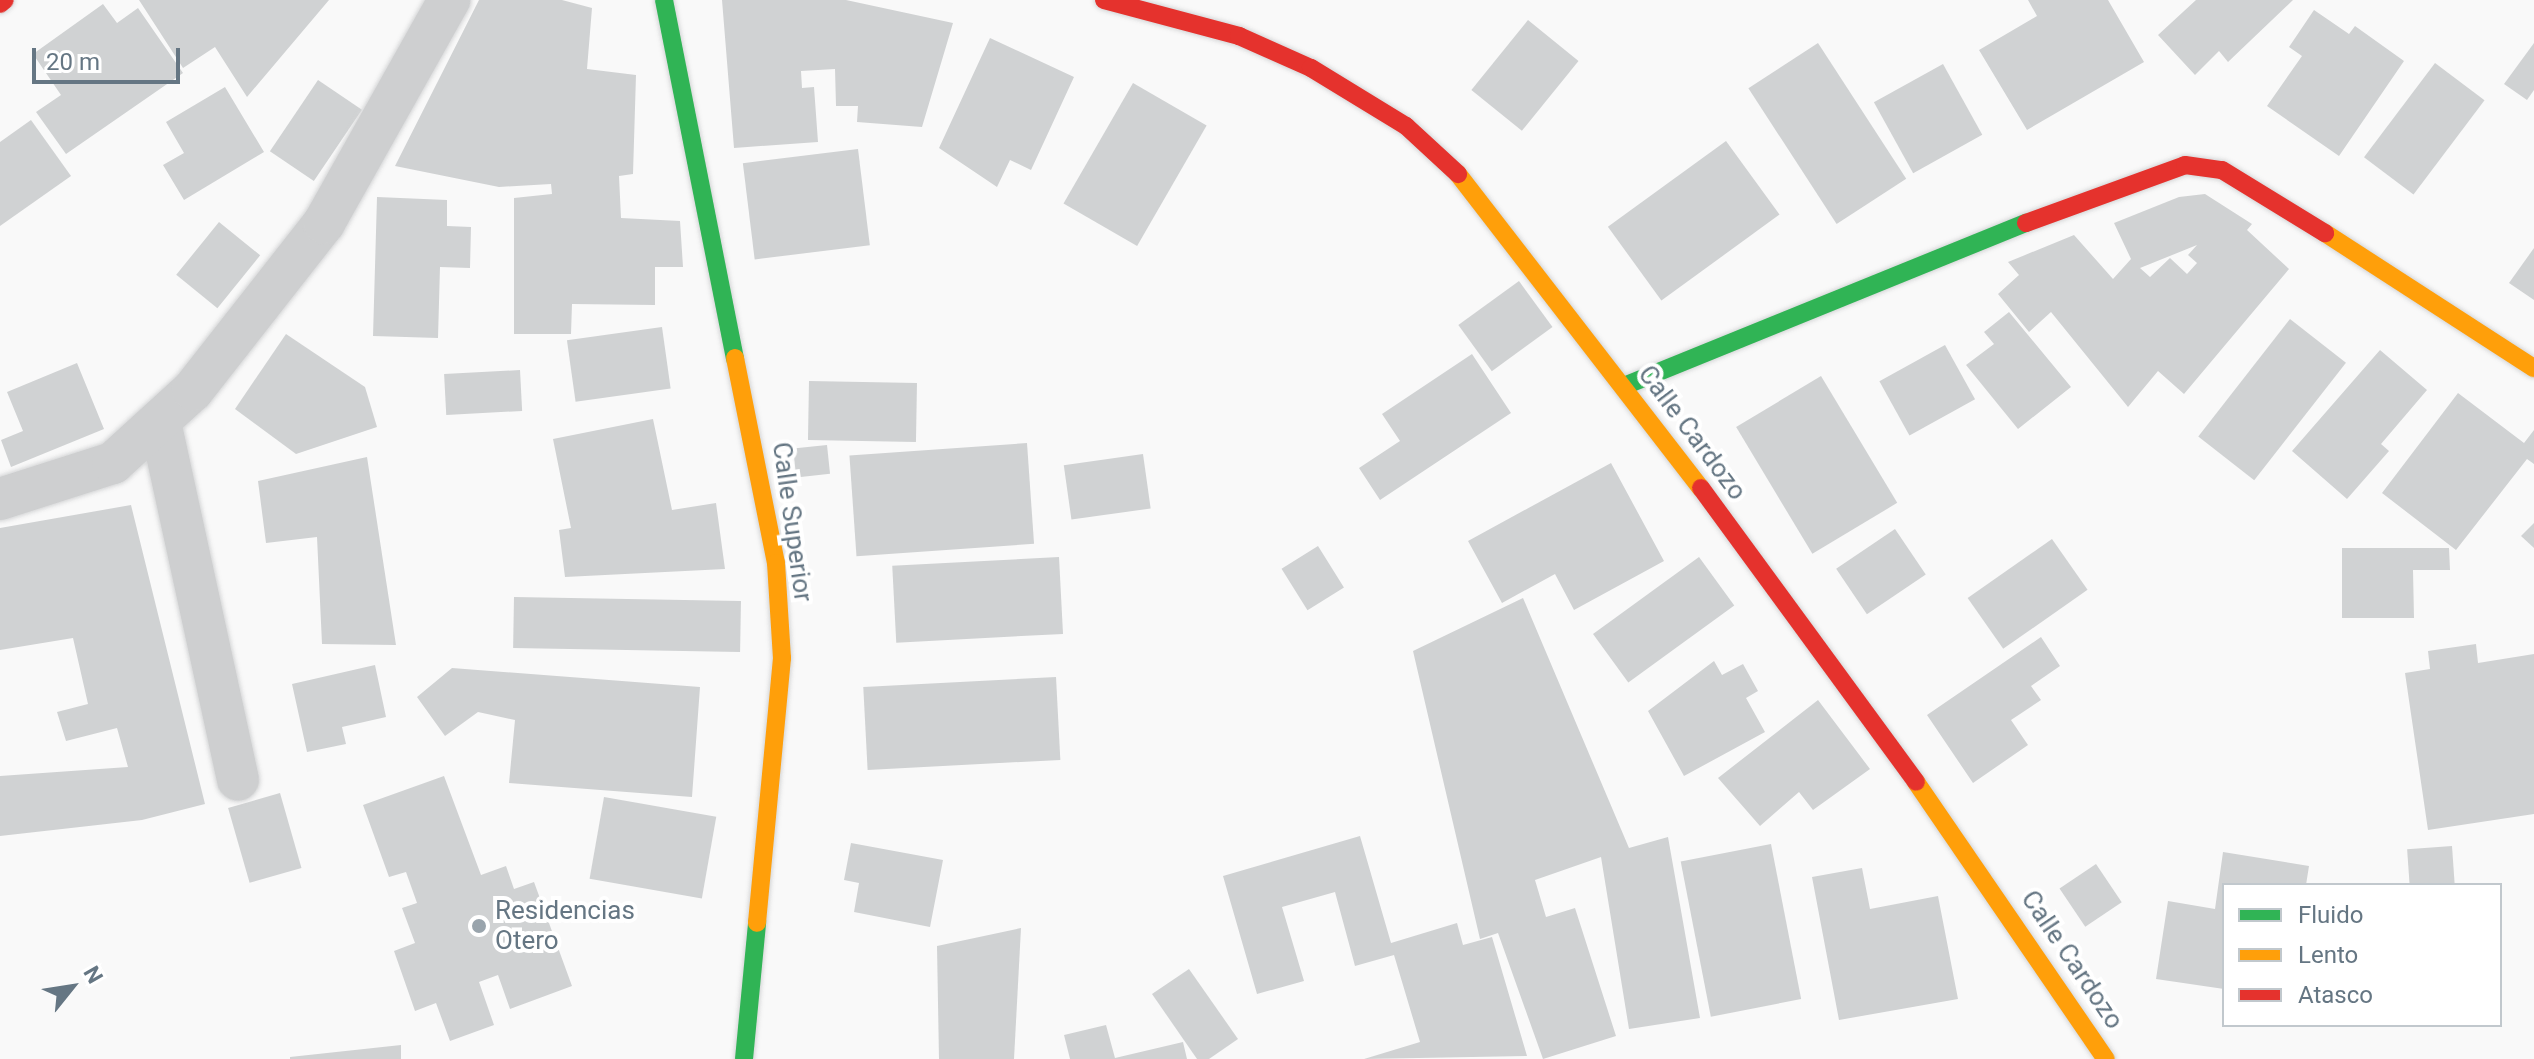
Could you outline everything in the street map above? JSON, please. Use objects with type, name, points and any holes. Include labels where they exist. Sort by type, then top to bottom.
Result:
[{"type":"street","points":[[0,4],[5,0]]},
{"type":"street","points":[[0,499],[113,463],[193,390],[324,223],[449,0]]},
{"type":"street","name":"Calle Superior","points":[[664,0],[776,563],[782,658],[744,1059]]},
{"type":"street","name":"Calle Cardozo","points":[[1104,0],[1239,36],[1311,68],[1406,126],[1500,222],[1624,386],[1998,897],[2106,1059]]},
{"type":"street","points":[[1624,386],[2139,177],[2185,165],[2222,170],[2268,196],[2534,368]]},
{"type":"street","points":[[160,422],[238,780]]},
{"type":"building","points":[[139,0],[329,0],[247,97],[215,47],[183,68]]},
{"type":"building","points":[[479,0],[562,0],[592,8],[587,69],[636,75],[633,174],[619,176],[621,218],[680,221],[683,267],[655,267],[655,305],[572,304],[571,334],[514,334],[514,198],[552,194],[551,184],[499,187],[395,166]]},
{"type":"building","points":[[722,0],[846,0],[953,23],[922,127],[857,122],[858,106],[836,106],[835,69],[801,71],[802,88],[814,87],[818,142],[734,148]]},
{"type":"building","points":[[2028,0],[2108,0],[2144,62],[2027,130],[1979,50],[2037,16]]},
{"type":"building","points":[[2196,0],[2293,0],[2228,62],[2219,51],[2195,75],[2158,35]]},
{"type":"building","points":[[103,4],[117,23],[138,8],[183,73],[66,154],[36,112],[61,95],[33,54]]},
{"type":"building","points":[[2314,10],[2349,34],[2355,26],[2404,61],[2339,156],[2267,106],[2302,56],[2289,47]]},
{"type":"building","points":[[1528,20],[1579,61],[1522,131],[1471,90]]},
{"type":"building","points":[[990,38],[1074,77],[1031,170],[1010,160],[997,187],[939,148]]},
{"type":"building","points":[[1818,43],[1906,179],[1837,224],[1748,88]]},
{"type":"building","points":[[2534,43],[2534,90],[2527,100],[2504,84]]},
{"type":"building","points":[[2435,63],[2485,100],[2414,195],[2364,157]]},
{"type":"building","points":[[1943,64],[1982,135],[1913,173],[1874,102]]},
{"type":"building","points":[[318,80],[362,110],[314,181],[270,151]]},
{"type":"building","points":[[1133,83],[1207,126],[1137,246],[1064,203]]},
{"type":"building","points":[[225,87],[264,152],[184,200],[163,165],[184,153],[166,122]]},
{"type":"building","points":[[31,120],[71,176],[0,226],[0,142]]},
{"type":"building","points":[[1726,141],[1779,215],[1661,300],[1608,227]]},
{"type":"building","points":[[858,149],[870,245],[755,259],[743,163]]},
{"type":"building","points":[[2205,194],[2252,224],[2247,230],[2289,269],[2184,394],[2158,371],[2128,407],[2051,312],[2029,332],[1998,294],[2019,275],[2008,262],[2074,235],[2113,279],[2131,259],[2114,223],[2179,197]],"holes":[[[2197,245],[2188,255],[2197,263],[2187,274],[2170,258],[2150,277],[2140,268]]]},
{"type":"building","points":[[377,197],[447,200],[447,226],[471,227],[470,268],[440,267],[438,338],[373,336]]},
{"type":"building","points":[[219,222],[260,255],[217,308],[176,275]]},
{"type":"building","points":[[2534,248],[2534,300],[2509,283]]},
{"type":"building","points":[[1519,281],[1553,327],[1492,371],[1458,325]]},
{"type":"building","points":[[2009,312],[2071,387],[2018,429],[1966,365],[1994,344],[1984,332]]},
{"type":"building","points":[[2290,319],[2346,363],[2254,480],[2198,436]]},
{"type":"building","points":[[662,327],[671,388],[576,402],[567,340]]},
{"type":"building","points":[[286,334],[365,387],[377,427],[296,454],[235,409]]},
{"type":"building","points":[[1945,345],[1975,399],[1909,436],[1879,381]]},
{"type":"building","points":[[2380,350],[2427,390],[2381,444],[2389,451],[2347,499],[2292,451]]},
{"type":"building","points":[[1472,354],[1511,413],[1380,500],[1359,468],[1400,441],[1382,414]]},
{"type":"building","points":[[77,363],[104,429],[11,467],[1,440],[23,431],[7,392]]},
{"type":"building","points":[[520,370],[522,411],[446,415],[444,374]]},
{"type":"building","points":[[1821,376],[1897,503],[1812,554],[1736,427]]},
{"type":"building","points":[[809,381],[917,383],[916,442],[808,440]]},
{"type":"building","points":[[2458,393],[2524,443],[2534,430],[2534,464],[2527,459],[2456,550],[2382,493]]},
{"type":"building","points":[[653,419],[672,510],[716,503],[725,569],[565,577],[559,530],[571,528],[553,439]]},
{"type":"building","points":[[1027,443],[1034,544],[856,556],[849,455]]},
{"type":"building","points":[[827,445],[830,474],[796,477],[793,449]]},
{"type":"building","points":[[1143,454],[1151,508],[1071,520],[1064,465]]},
{"type":"building","points":[[367,457],[396,645],[322,644],[317,537],[266,543],[258,481]]},
{"type":"building","points":[[1611,463],[1664,561],[1574,610],[1555,574],[1502,603],[1468,541]]},
{"type":"building","points":[[131,505],[205,804],[142,820],[0,836],[0,776],[128,767],[117,728],[66,741],[57,712],[88,704],[73,638],[0,650],[0,528]]},
{"type":"building","points":[[2534,523],[2534,548],[2521,536]]},
{"type":"building","points":[[1895,529],[1926,575],[1867,614],[1836,569]]},
{"type":"building","points":[[2052,539],[2088,590],[2003,649],[1968,598]]},
{"type":"building","points":[[1318,546],[1344,588],[1307,610],[1282,569]]},
{"type":"building","points":[[2342,548],[2449,548],[2450,570],[2413,570],[2414,618],[2342,618]]},
{"type":"building","points":[[1059,557],[1063,634],[896,643],[892,566]]},
{"type":"building","points":[[1699,557],[1734,606],[1628,683],[1593,634]]},
{"type":"building","points":[[514,597],[741,601],[740,652],[513,648]]},
{"type":"building","points":[[1523,598],[1629,848],[1668,837],[1700,1018],[1629,1029],[1601,857],[1535,880],[1546,917],[1575,908],[1616,1036],[1543,1059],[1498,933],[1480,939],[1413,651]]},
{"type":"building","points":[[2041,637],[2060,666],[2031,686],[2041,700],[2011,720],[2028,745],[1973,783],[1927,715]]},
{"type":"building","points":[[2476,644],[2478,663],[2534,654],[2534,814],[2428,830],[2405,673],[2430,669],[2428,651]]},
{"type":"building","points":[[1714,661],[1722,675],[1743,664],[1758,691],[1746,698],[1765,732],[1684,776],[1648,711]]},
{"type":"building","points":[[375,665],[386,717],[342,727],[346,744],[307,752],[292,684]]},
{"type":"building","points":[[452,668],[700,687],[692,797],[509,783],[515,720],[478,712],[445,736],[417,697]]},
{"type":"building","points":[[1056,677],[1060,760],[868,770],[863,687]]},
{"type":"building","points":[[1818,700],[1870,769],[1813,810],[1799,792],[1760,826],[1718,778]]},
{"type":"building","name":"Residencias Otero","points":[[444,776],[481,875],[506,866],[514,889],[534,882],[572,986],[510,1009],[498,975],[479,982],[494,1025],[450,1041],[436,1003],[415,1011],[394,951],[415,943],[402,908],[417,903],[406,872],[389,877],[363,805]]},
{"type":"building","points":[[280,793],[301,868],[250,883],[228,808]]},
{"type":"building","points":[[604,797],[716,817],[702,899],[590,879]]},
{"type":"building","points":[[1360,836],[1391,943],[1457,923],[1463,945],[1492,937],[1527,1056],[1364,1059],[1420,1042],[1394,955],[1355,966],[1335,892],[1282,907],[1304,981],[1257,994],[1223,876]]},
{"type":"building","points":[[851,843],[943,860],[930,927],[854,912],[859,883],[844,880]]},
{"type":"building","points":[[1771,844],[1801,999],[1711,1017],[1681,862]]},
{"type":"building","points":[[2452,846],[2455,883],[2409,883],[2407,849]]},
{"type":"building","points":[[2223,852],[2309,866],[2306,883],[2222,883],[2222,989],[2156,979],[2168,901],[2215,909]]},
{"type":"building","points":[[2096,864],[2122,902],[2085,927],[2060,889]]},
{"type":"building","points":[[1862,868],[1870,909],[1938,896],[1958,999],[1839,1020],[1812,877]]},
{"type":"building","points":[[1021,928],[1014,1059],[939,1059],[937,946]]},
{"type":"building","points":[[1189,969],[1238,1039],[1209,1059],[1197,1059],[1152,994]]},
{"type":"building","points":[[1106,1025],[1115,1058],[1183,1042],[1187,1059],[1070,1059],[1064,1035]]},
{"type":"building","points":[[401,1045],[401,1059],[290,1059],[290,1057]]},
{"type":"traffic: fast","points":[[664,0],[735,358]]},
{"type":"traffic: fast","points":[[1624,386],[2026,223]]},
{"type":"traffic: fast","points":[[744,1059],[757,923]]},
{"type":"traffic: slow","points":[[1458,174],[1701,488]]},
{"type":"traffic: slow","points":[[2325,233],[2534,368]]},
{"type":"traffic: slow","points":[[735,358],[776,563],[782,658],[757,923]]},
{"type":"traffic: slow","points":[[1916,782],[2106,1059]]},
{"type":"traffic: jam","points":[[0,4],[5,0]]},
{"type":"traffic: jam","points":[[1104,0],[1239,36],[1311,68],[1406,126],[1458,174]]},
{"type":"traffic: jam","points":[[2026,223],[2185,165],[2222,170],[2325,233]]},
{"type":"traffic: jam","points":[[1701,488],[1916,782]]},
{"type":"place","name":"Residencias Otero","points":[[479,926]]}]
